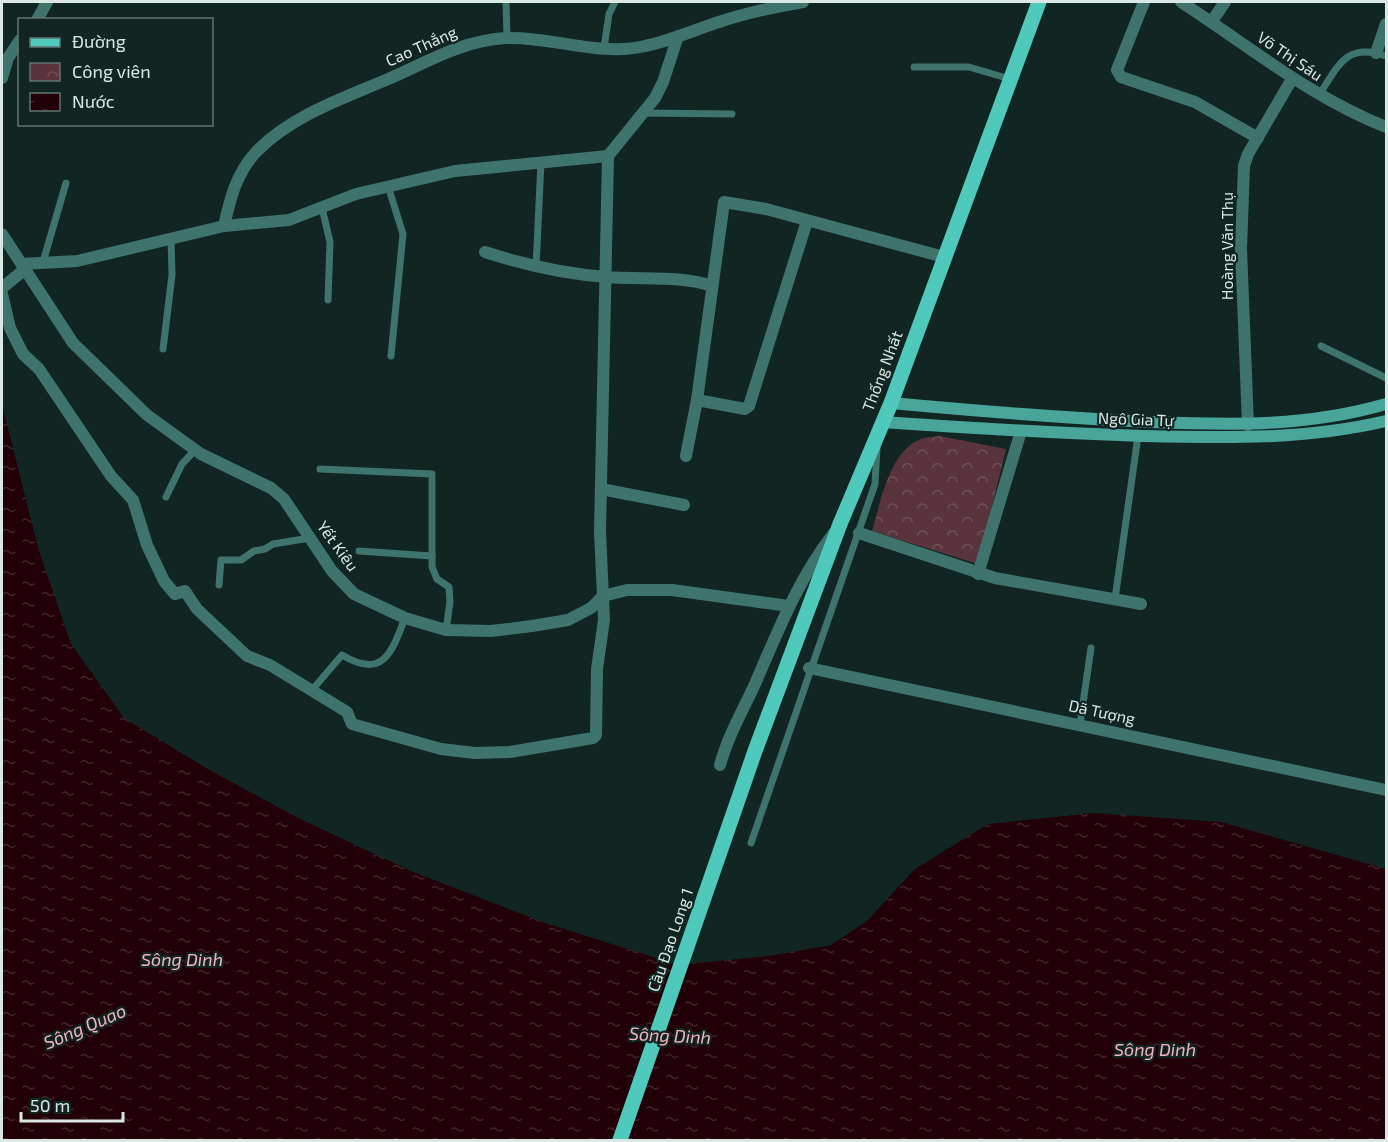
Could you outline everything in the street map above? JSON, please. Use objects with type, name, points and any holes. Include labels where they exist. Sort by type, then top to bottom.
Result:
[{"type":"main road","name":"Thống Nhất","points":[[755,751],[840,524],[891,403],[1039,2]]},
{"type":"main road","name":"Ngô Gia Tự","points":[[891,403],[1111,420],[1248,425],[1325,418],[1386,404]]},
{"type":"main road","points":[[1021,431],[1022,414]]},
{"type":"main road","points":[[1111,420],[1111,435]]},
{"type":"main road","name":"Ngô Gia Tự","points":[[880,429],[1021,431],[1249,439],[1346,430],[1386,421]]},
{"type":"main road","points":[[1248,425],[1249,439]]},
{"type":"main road","name":"Cầu Đạo Long 1","points":[[620,1140],[755,751]]},
{"type":"street","points":[[38,18],[47,2]]},
{"type":"street","name":"Cao Thắng","points":[[224,226],[239,175],[256,152],[293,123],[329,103],[388,79],[449,49],[472,42],[507,38],[604,48],[645,47],[768,8],[802,2]]},
{"type":"street","points":[[1144,2],[1116,70],[1121,77],[1195,102],[1258,138]]},
{"type":"street","name":"Võ Thị Sáu","points":[[1181,2],[1212,21],[1292,79],[1353,114],[1386,127]]},
{"type":"street","points":[[1212,21],[1225,2]]},
{"type":"street","points":[[1381,54],[1386,24]]},
{"type":"street","points":[[2,294],[10,328],[23,354],[50,385],[111,476],[133,500],[147,545],[164,581],[175,594],[184,591],[197,609],[247,656],[270,665],[347,712],[352,724],[441,749],[475,753],[510,752],[593,738],[596,735],[597,669],[604,620],[601,489],[608,156],[663,82],[678,36]]},
{"type":"street","points":[[2,78],[8,58],[18,43]]},
{"type":"street","name":"Hoàng Văn Thụ","points":[[1248,425],[1240,249],[1244,166],[1292,79]]},
{"type":"street","points":[[2,288],[24,266],[43,262],[77,261],[224,226],[289,220],[356,194],[455,171],[608,156]]},
{"type":"street","points":[[686,456],[697,400],[724,202],[766,209],[944,257]]},
{"type":"street","points":[[697,400],[737,409],[745,409],[749,406],[807,221]]},
{"type":"street","name":"Yết Kiêu","points":[[2,234],[73,343],[147,415],[195,450],[271,488],[284,499],[332,571],[354,594],[405,618],[446,630],[491,630],[568,620],[591,608],[603,596],[627,590],[672,590],[789,606]]},
{"type":"street","points":[[485,252],[536,267],[605,277],[696,282],[712,286]]},
{"type":"street","points":[[978,574],[1021,431]]},
{"type":"street","points":[[601,489],[684,505]]},
{"type":"street","points":[[720,765],[727,740],[789,606],[811,563],[840,524]]},
{"type":"street","points":[[859,533],[978,574],[1026,585],[1141,604]]},
{"type":"street","name":"Dã Tượng","points":[[809,668],[1386,790]]},
{"type":"lane","points":[[506,2],[507,38]]},
{"type":"lane","points":[[604,48],[609,14],[615,2]]},
{"type":"lane","points":[[1319,95],[1347,56],[1354,52],[1381,54]]},
{"type":"lane","points":[[914,67],[969,67],[1010,79]]},
{"type":"lane","points":[[642,113],[732,114]]},
{"type":"lane","points":[[536,267],[541,162]]},
{"type":"lane","points":[[43,262],[66,183]]},
{"type":"lane","points":[[388,186],[403,234],[392,356]]},
{"type":"lane","points":[[322,208],[330,242],[328,300]]},
{"type":"lane","points":[[163,350],[172,275],[171,239]]},
{"type":"lane","points":[[1321,346],[1386,378]]},
{"type":"lane","points":[[751,843],[809,668],[875,484],[880,429]]},
{"type":"lane","points":[[1115,599],[1138,436]]},
{"type":"lane","points":[[166,496],[182,464],[195,450]]},
{"type":"lane","points":[[320,469],[432,474],[432,556],[437,579],[449,587],[450,602],[446,630]]},
{"type":"lane","points":[[219,585],[221,560],[241,561],[254,551],[265,549],[273,544],[310,538]]},
{"type":"lane","points":[[359,551],[432,556]]},
{"type":"lane","points":[[312,690],[342,655],[356,664],[379,663],[392,652],[405,618]]},
{"type":"lane","points":[[1080,724],[1092,648]]},
{"type":"green space","points":[[940,436],[1006,449],[978,564],[872,531],[883,492],[901,454],[921,439]]},
{"type":"water","name":"Sông Dinh","points":[[2,405],[39,551],[71,644],[124,718],[206,768],[298,818],[411,871],[542,922],[678,965],[769,956],[831,945],[867,921],[915,869],[988,824],[1094,813],[1221,822],[1386,869],[1386,1140],[2,1140]]},
{"type":"water label","name":"Sông Quao","points":[[85,1027]]}]
